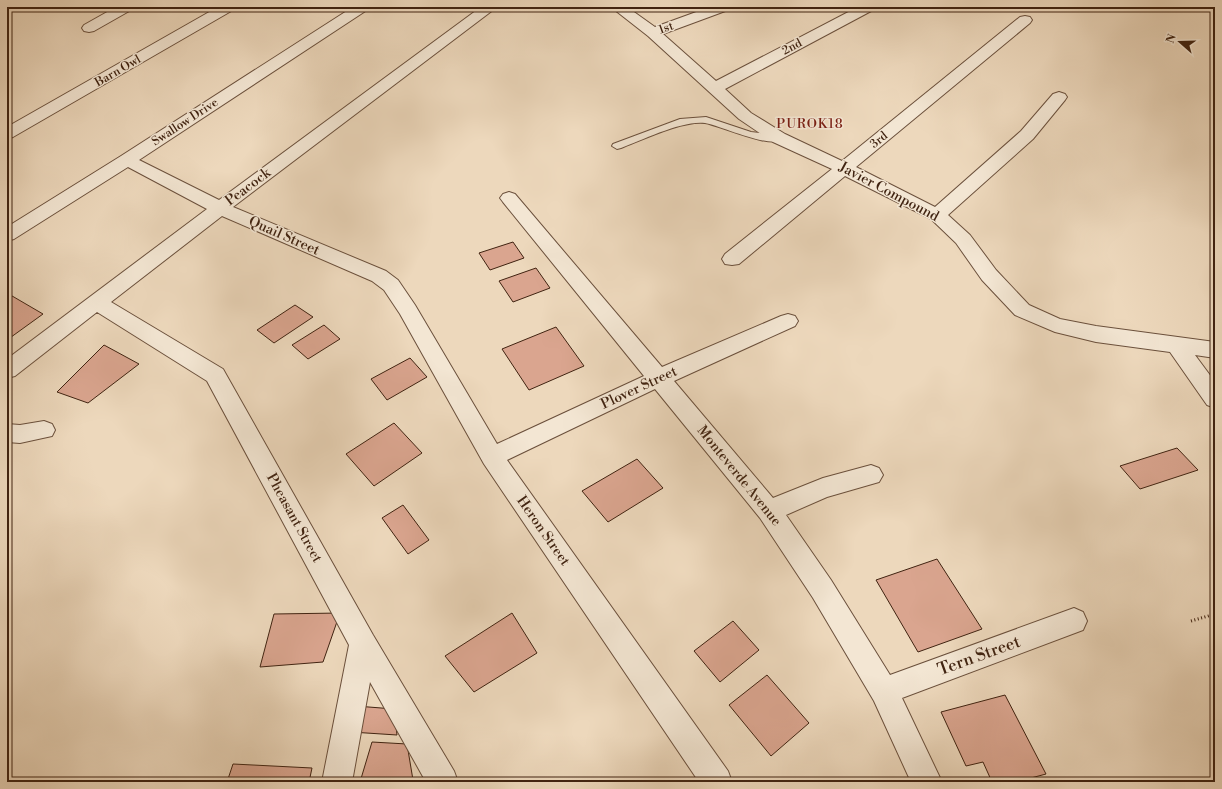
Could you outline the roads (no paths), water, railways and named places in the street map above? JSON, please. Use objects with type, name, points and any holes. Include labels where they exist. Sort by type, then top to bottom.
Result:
[{"type":"street","points":[[88,28],[126,7]]},
{"type":"street","name":"Barn Owl","points":[[11,128],[228,7]]},
{"type":"street","name":"Swallow Drive","points":[[7,235],[127,160],[362,7]]},
{"type":"street","name":"Peacock","points":[[7,370],[220,208],[490,7]]},
{"type":"street","name":"Javier Compound","points":[[618,7],[653,33],[745,116],[779,138],[844,168],[937,215],[963,239],[989,275],[1022,310],[1055,325],[1096,334],[1215,350]]},
{"type":"street","name":"1st","points":[[653,33],[723,7]]},
{"type":"street","name":"2nd","points":[[715,88],[868,7]]},
{"type":"street","name":"3rd","points":[[732,259],[1025,20]]},
{"type":"street","points":[[937,215],[1026,135],[1059,97]]},
{"type":"street","name":"Quail Street","points":[[127,160],[220,208],[379,276]]},
{"type":"street","name":"Monteverde Avenue","points":[[509,198],[769,511],[822,589],[884,691],[927,782]]},
{"type":"street","name":"Heron Street","points":[[379,276],[391,285],[408,310],[492,457],[717,782]]},
{"type":"street","name":"Pheasant Street","points":[[96,302],[215,375],[363,644],[443,782]]},
{"type":"street","name":"Plover Street","points":[[492,457],[659,378],[788,321]]},
{"type":"street","points":[[1176,344],[1215,399]]},
{"type":"street","points":[[7,433],[20,434],[44,430]]},
{"type":"street","points":[[769,511],[822,488],[871,475]]},
{"type":"street","name":"Tern Street","points":[[884,691],[1074,621]]},
{"type":"street","points":[[337,782],[363,644]]},
{"type":"lane","points":[[617,146],[684,121],[706,120],[750,135],[779,138]]},
{"type":"district","name":"PUROK18","points":[[810,124]]}]
